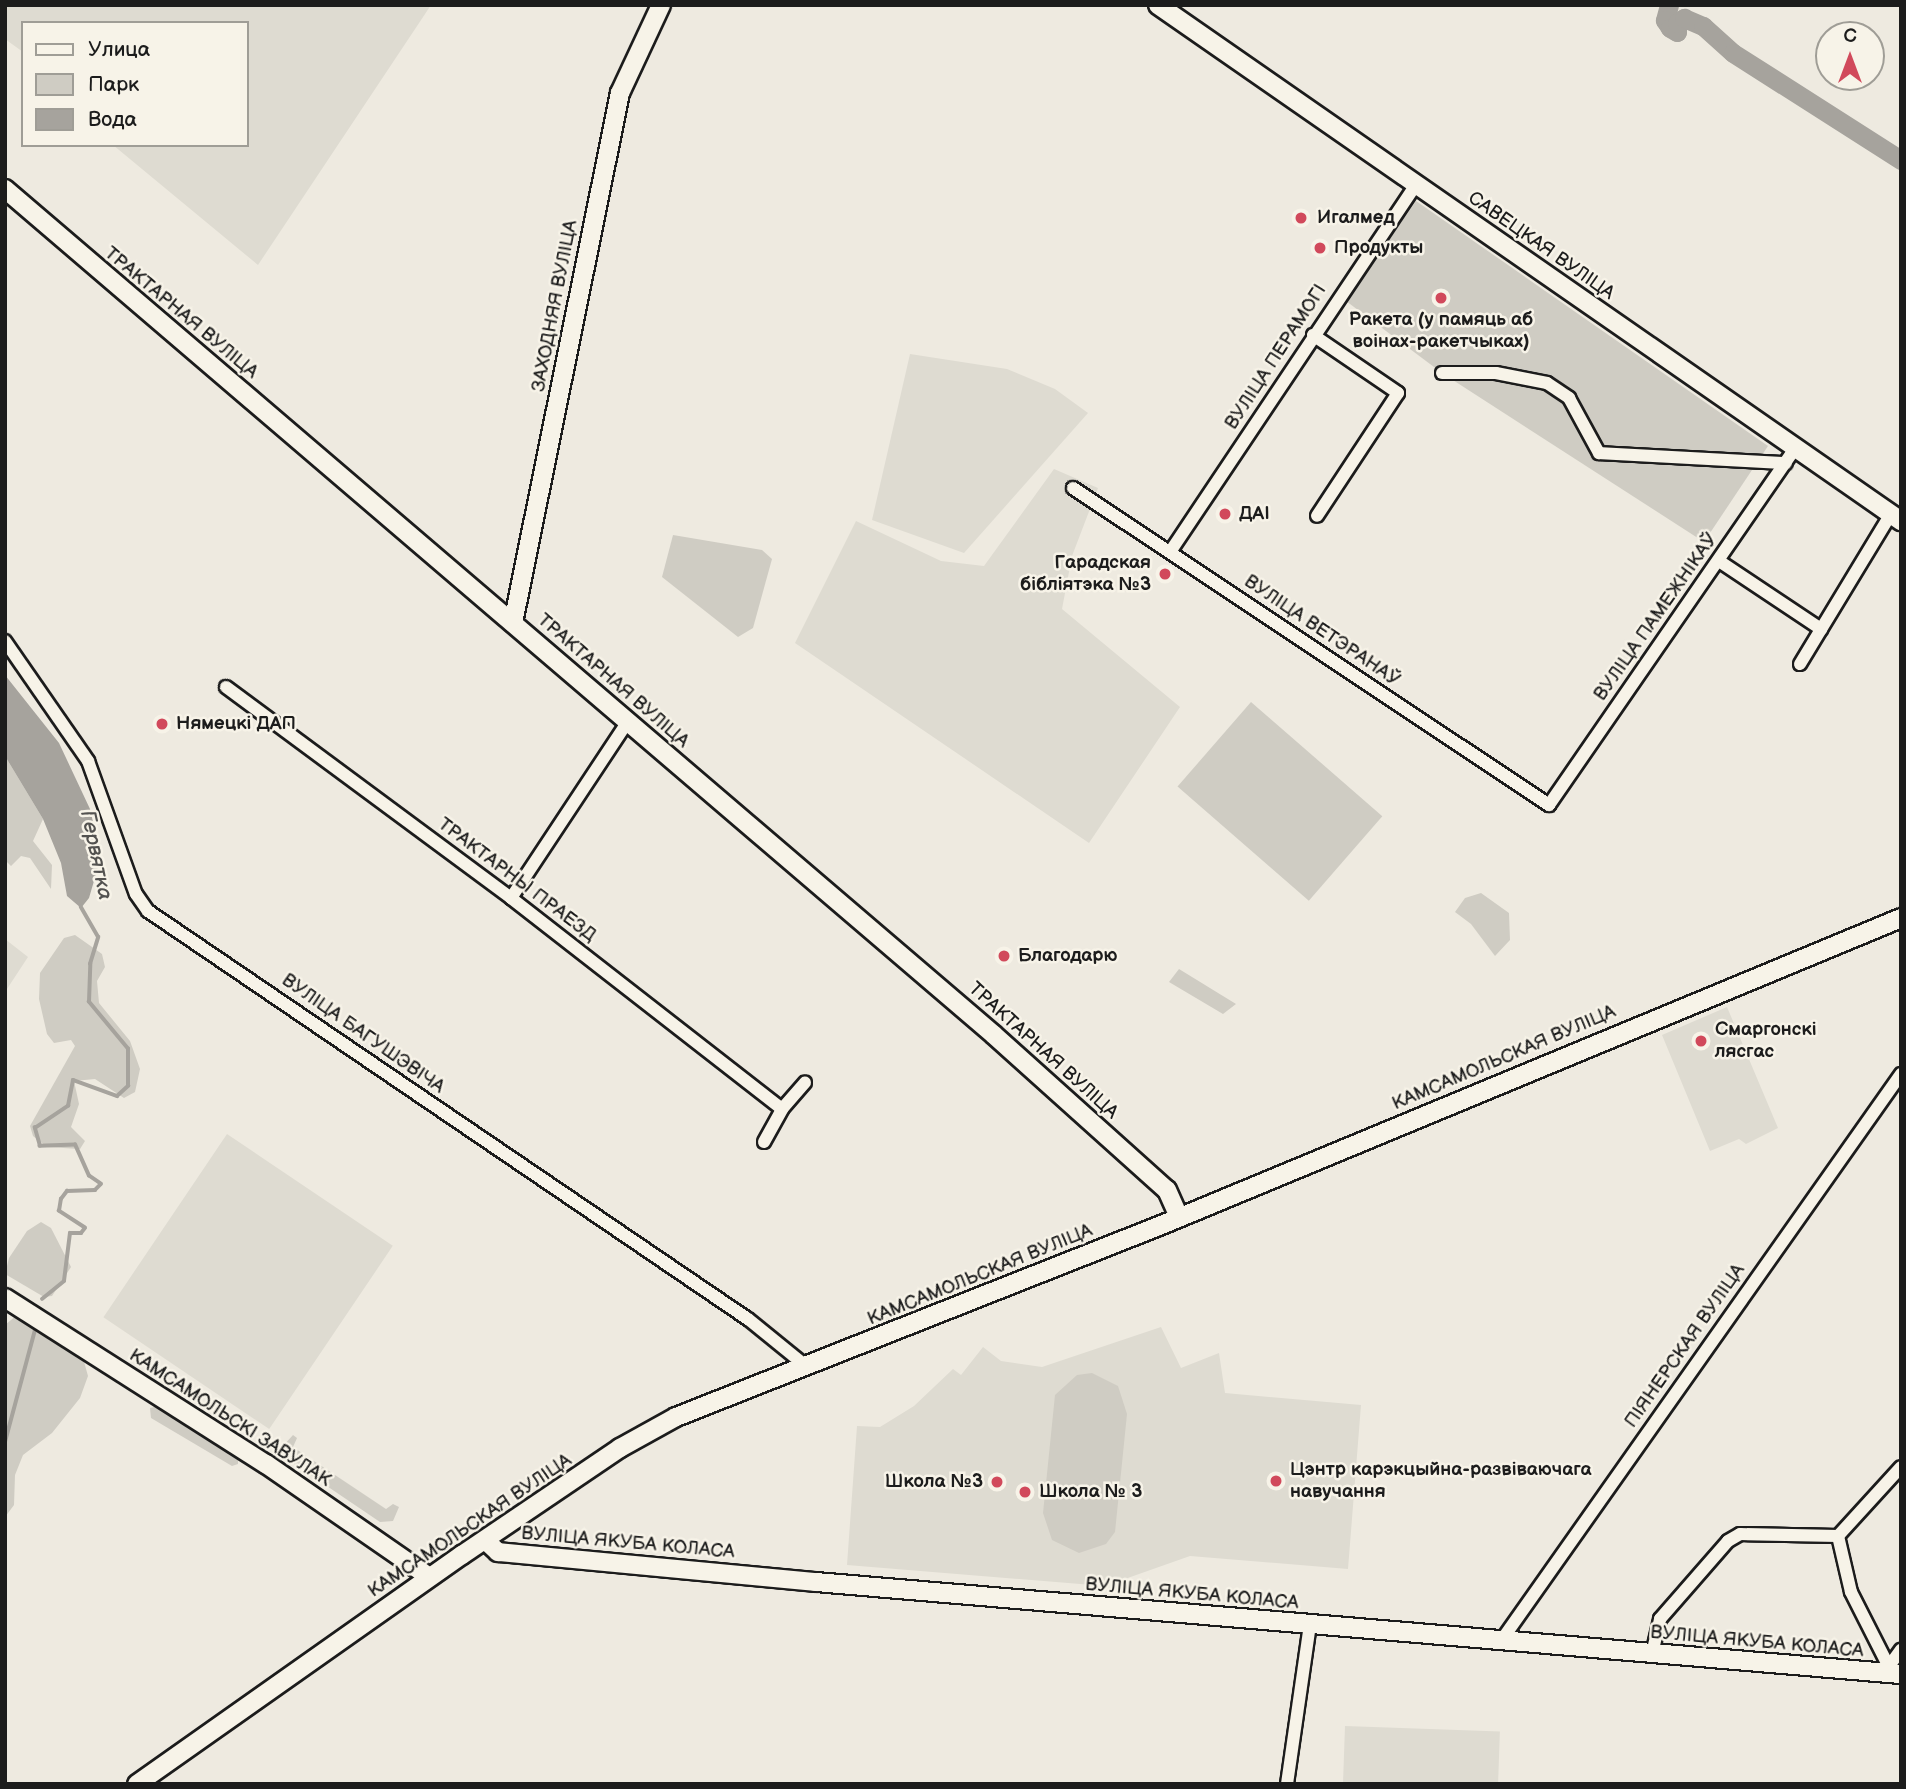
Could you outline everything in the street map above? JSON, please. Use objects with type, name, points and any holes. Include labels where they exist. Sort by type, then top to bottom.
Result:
[{"type":"main road","name":"ЗАХОДНЯЯ ВУЛІЦА","points":[[513,623],[620,93],[661,5]]},
{"type":"main road","name":"САВЕЦКАЯ ВУЛІЦА","points":[[1158,5],[1416,184],[1790,457],[1896,518]]},
{"type":"main road","name":"ТРАКТАРНАЯ ВУЛІЦА","points":[[5,189],[995,1035],[1167,1190],[1179,1217]]},
{"type":"main road","name":"КАМСАМОЛЬСКАЯ ВУЛІЦА","points":[[137,1784],[429,1577],[648,1430],[1179,1217],[1901,918]]},
{"type":"main road","name":"КАМСАМОЛЬСКІ ЗАВУЛАК","points":[[5,1298],[266,1464],[429,1577]]},
{"type":"main road","name":"ВУЛІЦА ЯКУБА КОЛАСА","points":[[485,1540],[498,1552],[508,1553],[1652,1654],[1891,1670]]},
{"type":"street","name":"ВУЛІЦА ПЕРАМОГІ","points":[[1170,552],[1416,184]]},
{"type":"street","points":[[1313,335],[1398,393],[1317,516]]},
{"type":"street","points":[[1442,373],[1496,373],[1547,383],[1569,398],[1599,453],[1790,457]]},
{"type":"street","name":"ВУЛІЦА ПАМЕЖНІКАЎ","points":[[1549,805],[1790,457]]},
{"type":"street","name":"ВУЛІЦА ВЕТЭРАНАЎ","points":[[1073,488],[1549,805]]},
{"type":"street","points":[[1800,664],[1896,518]]},
{"type":"street","points":[[1718,561],[1821,629]]},
{"type":"street","name":"ВУЛІЦА БАГУШЭВІЧА","points":[[5,641],[88,761],[136,894],[148,911],[748,1319],[807,1367]]},
{"type":"street","name":"ТРАКТАРНЫ ПРАЕЗД","points":[[226,687],[511,898],[782,1109]]},
{"type":"street","points":[[511,898],[628,721]]},
{"type":"street","name":"ПІЯНЕРСКАЯ ВУЛІЦА","points":[[1501,1641],[1901,1074]]},
{"type":"street","points":[[764,1142],[782,1109],[806,1083]]},
{"type":"street","points":[[1652,1654],[1660,1619],[1728,1541],[1740,1534],[1838,1536],[1901,1466]]},
{"type":"street","points":[[1838,1536],[1851,1592],[1891,1670]]},
{"type":"street","points":[[1287,1784],[1310,1625]]},
{"type":"street","points":[[1891,1670],[1901,1650]]},
{"type":"shaded area","points":[[5,5],[431,5],[258,265],[115,147],[248,147],[248,21],[21,21],[21,51],[5,39]]},
{"type":"shaded area","points":[[910,354],[1007,369],[1055,389],[1088,413],[964,553],[872,520]]},
{"type":"shaded area","points":[[1054,469],[1098,488],[1072,556],[1062,609],[1180,707],[1089,843],[795,643],[856,521],[941,561],[984,566]]},
{"type":"shaded area","points":[[5,939],[28,957],[5,992]]},
{"type":"shaded area","points":[[1727,1007],[1778,1128],[1746,1144],[1739,1139],[1710,1151],[1662,1035]]},
{"type":"shaded area","points":[[227,1134],[393,1246],[269,1429],[103,1317]]},
{"type":"shaded area","name":"Школа № 3","points":[[1161,1327],[1181,1368],[1219,1353],[1225,1393],[1361,1405],[1348,1569],[1190,1556],[1105,1586],[847,1565],[857,1426],[880,1427],[914,1406],[953,1369],[961,1375],[983,1347],[1001,1361],[1042,1367]]},
{"type":"shaded area","points":[[1345,1726],[1500,1731],[1498,1784],[1343,1784]]},
{"type":"green space","points":[[1416,201],[1768,446],[1704,542],[1442,373],[1346,301]]},
{"type":"green space","points":[[673,535],[762,550],[772,559],[753,628],[738,637],[662,577]]},
{"type":"green space","points":[[1251,702],[1382,816],[1309,901],[1178,787]]},
{"type":"green space","points":[[5,756],[43,819],[33,841],[52,865],[51,889],[30,858],[21,856],[11,866],[5,860]]},
{"type":"green space","points":[[1481,893],[1509,913],[1510,940],[1495,956],[1471,924],[1455,912],[1465,898]]},
{"type":"green space","points":[[75,935],[102,954],[105,967],[97,981],[99,1003],[130,1041],[140,1069],[135,1092],[124,1098],[95,1079],[74,1081],[79,1104],[71,1127],[85,1141],[80,1149],[47,1147],[33,1136],[30,1126],[75,1046],[71,1040],[54,1043],[47,1034],[39,999],[40,973],[64,938]]},
{"type":"green space","points":[[1179,969],[1236,1004],[1223,1014],[1169,982]]},
{"type":"green space","points":[[41,1222],[51,1228],[71,1267],[52,1296],[44,1297],[5,1274],[9,1258],[27,1231]]},
{"type":"green space","points":[[17,1315],[83,1358],[88,1376],[80,1398],[52,1433],[23,1455],[15,1475],[14,1505],[5,1517],[5,1325]]},
{"type":"green space","points":[[1092,1373],[1118,1386],[1127,1414],[1115,1532],[1106,1544],[1079,1553],[1052,1540],[1043,1513],[1055,1395],[1077,1375]]},
{"type":"green space","points":[[159,1406],[238,1453],[238,1464],[232,1466],[151,1418],[150,1408]]},
{"type":"green space","points":[[293,1435],[297,1438],[293,1447],[386,1509],[393,1504],[399,1507],[393,1521],[380,1522],[284,1457],[282,1447]]},
{"type":"water","points":[[5,675],[59,743],[90,809],[101,857],[89,898],[81,908],[67,896],[61,863],[43,819],[5,756]]},
{"type":"waterway","name":"Гервятка","points":[[1669,5],[1665,20],[1670,28],[1677,32],[1677,23],[1684,18],[1703,26],[1733,53],[1901,160]]},
{"type":"waterway","name":"Гервятка","points":[[42,1299],[64,1281],[70,1233],[81,1233],[85,1228],[59,1211],[61,1199],[67,1191],[95,1190],[101,1184],[89,1176],[75,1145],[40,1146],[35,1128],[68,1106],[73,1080],[117,1096],[128,1086],[128,1049],[89,1002],[90,964],[98,937],[81,908]]},
{"type":"waterway","name":"Гервятка","points":[[5,1442],[36,1326]]},
{"type":"place","name":"Игалмед","points":[[1301,218]]},
{"type":"place","name":"Продукты","points":[[1320,248]]},
{"type":"place","name":"Ракета (у памяць аб воінах-ракетчыках)","points":[[1441,298]]},
{"type":"place","name":"ДАІ","points":[[1225,514]]},
{"type":"place","name":"Гарадская бібліятэка №3","points":[[1165,574]]},
{"type":"place","name":"Нямецкі ДАП","points":[[162,724]]},
{"type":"place","name":"Благодарю","points":[[1004,956]]},
{"type":"place","name":"Смаргонскі лясгас","points":[[1701,1041]]},
{"type":"place","name":"Цэнтр карэкцыйна-развіваючага навучання","points":[[1276,1481]]},
{"type":"place","name":"Школа №3","points":[[997,1482]]},
{"type":"place","name":"Школа № 3","points":[[1025,1492]]}]
